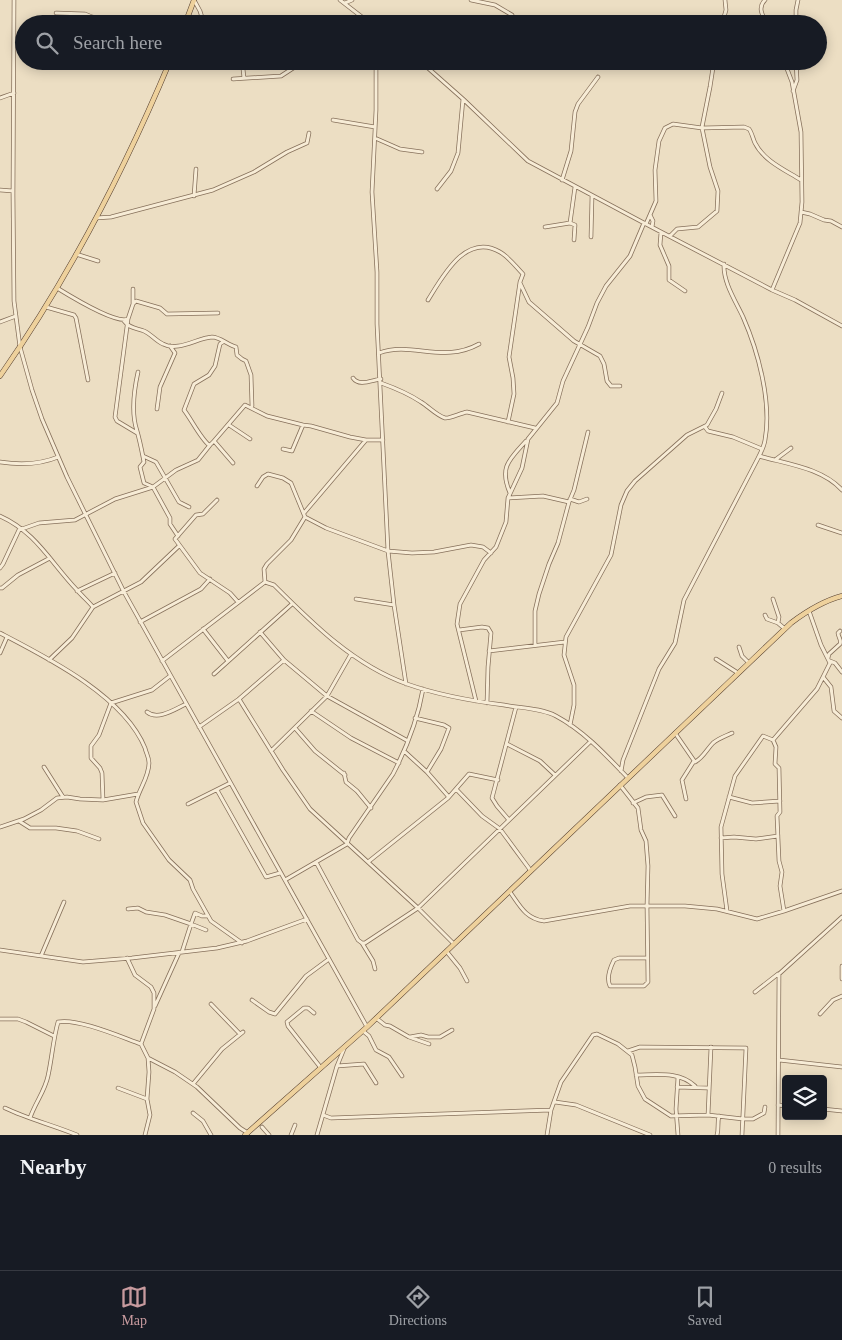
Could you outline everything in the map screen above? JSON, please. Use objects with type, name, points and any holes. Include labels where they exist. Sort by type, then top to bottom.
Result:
[{"type":"main road","points":[[188,15],[194,0]]},
{"type":"main road","points":[[0,376],[20,347],[76,254],[122,164],[166,70]]},
{"type":"main road","points":[[246,1134],[344,1049],[785,629],[809,610],[830,599],[842,597]]},
{"type":"street","points":[[14,0],[14,301],[20,347],[40,411],[58,457],[140,622],[330,959],[376,1050],[389,1057],[402,1076]]},
{"type":"street","points":[[194,0],[200,15]]},
{"type":"street","points":[[340,0],[359,15]]},
{"type":"street","points":[[344,3],[352,0]]},
{"type":"street","points":[[471,0],[495,5],[512,15]]},
{"type":"street","points":[[725,0],[725,15]]},
{"type":"street","points":[[763,15],[761,5],[765,0]]},
{"type":"street","points":[[796,15],[798,0]]},
{"type":"street","points":[[56,12],[87,15]]},
{"type":"street","points":[[243,70],[244,78]]},
{"type":"street","points":[[233,79],[283,76],[291,70]]},
{"type":"street","points":[[376,70],[372,192],[388,551],[406,684]]},
{"type":"street","points":[[430,70],[463,98],[528,161],[842,326]]},
{"type":"street","points":[[670,236],[677,229],[698,227],[717,211],[718,191],[710,167],[702,127],[712,70]]},
{"type":"street","points":[[772,290],[800,223],[801,212],[801,132],[792,82],[787,70]]},
{"type":"street","points":[[793,91],[797,80],[796,70]]},
{"type":"street","points":[[562,180],[571,151],[575,112],[578,104],[598,77]]},
{"type":"street","points":[[0,98],[14,93]]},
{"type":"street","points":[[437,189],[451,171],[458,153],[463,98]]},
{"type":"street","points":[[333,120],[375,127]]},
{"type":"street","points":[[509,496],[504,473],[506,464],[557,403],[563,381],[602,293],[630,256],[656,201],[657,188],[654,174],[662,133],[665,128],[673,124],[702,127],[744,127],[749,129],[755,144],[762,154],[801,180]]},
{"type":"street","points":[[95,217],[111,217],[213,190],[254,172],[307,142],[309,133]]},
{"type":"street","points":[[375,138],[400,149],[422,152]]},
{"type":"street","points":[[194,196],[196,169]]},
{"type":"street","points":[[570,223],[575,187]]},
{"type":"street","points":[[0,190],[13,191]]},
{"type":"street","points":[[591,237],[592,196]]},
{"type":"street","points":[[801,212],[831,221],[842,227]]},
{"type":"street","points":[[650,215],[652,227]]},
{"type":"street","points":[[545,227],[570,223],[575,225],[574,240]]},
{"type":"street","points":[[661,232],[660,245],[669,266],[669,280],[685,291]]},
{"type":"street","points":[[428,300],[456,259],[472,249],[487,246],[502,252],[522,274],[509,357],[514,394],[508,422]]},
{"type":"street","points":[[76,254],[98,261]]},
{"type":"street","points":[[621,771],[623,760],[660,669],[675,643],[684,600],[765,442],[767,420],[764,388],[757,356],[724,277],[724,264]]},
{"type":"street","points":[[520,282],[529,302],[580,344],[600,356],[604,364],[608,384],[620,386]]},
{"type":"street","points":[[56,288],[88,306],[120,320],[126,320]]},
{"type":"street","points":[[133,289],[133,304],[126,320],[127,325],[115,417],[117,421],[138,434]]},
{"type":"street","points":[[133,304],[136,301],[148,304],[160,308],[168,314],[196,315],[218,313]]},
{"type":"street","points":[[45,306],[74,315],[76,318],[88,380]]},
{"type":"street","points":[[0,322],[16,316]]},
{"type":"street","points":[[127,325],[146,332],[163,344],[170,346],[214,337],[236,347],[237,355],[246,360],[251,375],[252,407]]},
{"type":"street","points":[[210,445],[204,441],[196,425],[184,410],[194,384],[208,375],[215,366],[220,344],[224,342]]},
{"type":"street","points":[[379,352],[389,349],[448,353],[468,350],[479,344]]},
{"type":"street","points":[[157,409],[160,387],[175,353],[170,346]]},
{"type":"street","points":[[138,372],[134,390],[134,406],[144,462],[140,468],[142,478],[144,483],[153,487],[170,518],[170,524],[178,536]]},
{"type":"street","points":[[353,378],[359,383],[381,381],[420,401],[445,418],[457,413],[467,412],[536,428]]},
{"type":"street","points":[[570,725],[574,705],[574,685],[564,658],[565,642],[569,629],[611,555],[621,505],[627,491],[635,481],[687,435],[705,427],[711,419],[722,393]]},
{"type":"street","points":[[0,568],[21,528],[39,522],[69,521],[86,515],[115,500],[153,487],[176,470],[198,460],[245,405],[267,416],[311,426],[350,438],[383,440]]},
{"type":"street","points":[[229,425],[250,439]]},
{"type":"street","points":[[283,449],[292,451],[303,425]]},
{"type":"street","points":[[705,427],[708,431],[733,437],[762,449]]},
{"type":"street","points":[[534,645],[535,611],[539,594],[558,544],[588,432]]},
{"type":"street","points":[[476,701],[457,619],[460,604],[484,560],[496,547],[506,522],[509,496],[520,476],[528,439]]},
{"type":"street","points":[[265,582],[264,569],[267,564],[291,540],[304,515],[366,440]]},
{"type":"street","points":[[214,441],[233,463]]},
{"type":"street","points":[[775,461],[791,448]]},
{"type":"street","points":[[143,456],[156,462],[179,502],[189,507]]},
{"type":"street","points":[[759,456],[823,476],[842,490]]},
{"type":"street","points":[[0,462],[33,464],[58,457]]},
{"type":"street","points":[[257,486],[263,477],[268,474],[283,478],[291,483],[304,515],[326,528],[388,551],[434,552],[471,545],[483,547],[491,553]]},
{"type":"street","points":[[509,496],[543,496],[579,502],[587,499]]},
{"type":"street","points":[[217,500],[203,514],[196,515],[175,539],[196,569],[230,593],[238,602]]},
{"type":"street","points":[[0,516],[30,534],[77,591],[93,607]]},
{"type":"street","points":[[29,525],[30,534]]},
{"type":"street","points":[[818,525],[842,533]]},
{"type":"street","points":[[49,660],[72,638],[93,607],[142,582],[179,546]]},
{"type":"street","points":[[0,588],[18,575],[50,558]]},
{"type":"street","points":[[77,591],[115,574]]},
{"type":"street","points":[[140,622],[201,589],[210,579]]},
{"type":"street","points":[[162,661],[265,582]]},
{"type":"street","points":[[265,582],[274,585],[321,631],[351,654],[406,684],[476,701],[549,713],[591,740],[628,778]]},
{"type":"street","points":[[356,599],[394,604]]},
{"type":"street","points":[[773,599],[779,617],[778,623]]},
{"type":"street","points":[[214,674],[292,604]]},
{"type":"street","points":[[773,740],[817,689],[830,663],[821,645],[809,610]]},
{"type":"street","points":[[765,615],[766,619],[778,623],[785,629]]},
{"type":"street","points":[[459,630],[482,626],[488,628],[491,633],[487,703]]},
{"type":"street","points":[[203,629],[228,661]]},
{"type":"street","points":[[828,659],[829,654],[840,644],[838,636],[840,631]]},
{"type":"street","points":[[260,632],[284,660],[326,696],[408,741]]},
{"type":"street","points":[[0,633],[78,678],[111,703],[137,730],[149,765],[136,802],[143,823],[169,860],[190,880],[211,921],[242,942]]},
{"type":"street","points":[[0,654],[7,637]]},
{"type":"street","points":[[489,651],[565,642]]},
{"type":"street","points":[[738,647],[742,656],[750,663]]},
{"type":"street","points":[[271,751],[326,696],[351,654]]},
{"type":"street","points":[[716,659],[738,673]]},
{"type":"street","points":[[828,659],[835,663],[842,672]]},
{"type":"street","points":[[199,727],[239,700],[284,660]]},
{"type":"street","points":[[111,703],[152,690],[170,676]]},
{"type":"street","points":[[823,677],[830,687],[834,711],[842,718]]},
{"type":"street","points":[[285,880],[347,844],[349,838],[399,764],[408,741],[423,689]]},
{"type":"street","points":[[239,700],[310,809],[418,908],[454,945]]},
{"type":"street","points":[[103,800],[102,773],[91,758],[91,746],[98,735],[111,703]]},
{"type":"street","points":[[147,712],[154,716],[161,715],[186,704]]},
{"type":"street","points":[[509,820],[493,800],[516,707]]},
{"type":"street","points":[[311,711],[351,738],[399,764]]},
{"type":"street","points":[[415,718],[449,728],[441,749],[427,772]]},
{"type":"street","points":[[295,728],[315,751],[344,773],[346,782],[358,791],[371,808]]},
{"type":"street","points":[[686,799],[682,780],[694,761],[699,760],[720,739],[732,733]]},
{"type":"street","points":[[675,734],[694,761]]},
{"type":"street","points":[[727,911],[722,874],[721,827],[735,776],[763,736],[773,740],[776,747],[775,764],[779,768],[780,812],[777,816],[779,861],[782,872],[780,886],[784,911]]},
{"type":"street","points":[[362,943],[397,923],[418,908],[591,740]]},
{"type":"street","points":[[507,744],[540,761],[555,775]]},
{"type":"street","points":[[404,751],[427,772],[448,798]]},
{"type":"street","points":[[44,767],[63,797]]},
{"type":"street","points":[[368,862],[448,798],[469,774],[498,780]]},
{"type":"street","points":[[188,804],[230,783]]},
{"type":"street","points":[[620,785],[640,814],[641,830],[646,841],[648,866],[648,984],[644,986],[610,986],[608,984],[614,960],[619,958],[647,958]]},
{"type":"street","points":[[456,789],[482,816],[500,829],[531,871]]},
{"type":"street","points":[[217,790],[266,877],[280,873]]},
{"type":"street","points":[[0,827],[41,810],[57,798],[103,800],[138,794]]},
{"type":"street","points":[[633,803],[662,795],[675,816]]},
{"type":"street","points":[[729,797],[752,803],[780,801]]},
{"type":"street","points":[[18,821],[30,828],[56,828],[77,831],[99,839]]},
{"type":"street","points":[[721,838],[756,839],[778,836]]},
{"type":"street","points":[[316,862],[348,923],[373,961],[375,969]]},
{"type":"street","points":[[510,892],[528,917],[544,921],[630,906],[685,906],[727,911],[757,918],[784,911],[842,891]]},
{"type":"street","points":[[41,956],[64,902]]},
{"type":"street","points":[[128,909],[138,908],[146,912],[165,915],[206,930]]},
{"type":"street","points":[[141,1044],[154,1008],[181,952],[195,913],[208,916]]},
{"type":"street","points":[[755,992],[779,974],[842,916]]},
{"type":"street","points":[[0,950],[83,962],[127,958],[217,948],[242,942],[307,918]]},
{"type":"street","points":[[447,952],[468,981]]},
{"type":"street","points":[[127,958],[135,975],[152,987],[154,1008]]},
{"type":"street","points":[[252,1000],[275,1014],[306,976],[330,959]]},
{"type":"street","points":[[842,966],[842,979]]},
{"type":"street","points":[[778,1135],[779,974]]},
{"type":"street","points":[[820,1014],[833,1000],[842,996]]},
{"type":"street","points":[[193,1084],[222,1049],[242,1033],[212,1004]]},
{"type":"street","points":[[314,1013],[308,1008],[304,1008],[288,1022],[288,1026],[321,1068]]},
{"type":"street","points":[[376,1018],[385,1025],[409,1037],[429,1044]]},
{"type":"street","points":[[0,1019],[26,1022],[54,1036]]},
{"type":"street","points":[[30,1118],[35,1104],[43,1092],[48,1076],[58,1022],[64,1021],[100,1028],[141,1044],[148,1058],[149,1072],[147,1099],[150,1115],[145,1135]]},
{"type":"street","points":[[409,1037],[421,1035],[440,1037],[452,1030]]},
{"type":"street","points":[[547,1135],[552,1110],[561,1082],[593,1035],[597,1034],[618,1044],[628,1052],[634,1061],[638,1086],[646,1101],[671,1116],[708,1115],[743,1119],[760,1117],[764,1114],[765,1107]]},
{"type":"street","points":[[628,1052],[640,1047],[743,1047],[747,1049],[742,1135]]},
{"type":"street","points":[[708,1115],[711,1047]]},
{"type":"street","points":[[317,1135],[337,1066],[344,1049]]},
{"type":"street","points":[[148,1058],[193,1084],[246,1134]]},
{"type":"street","points":[[779,1060],[842,1067]]},
{"type":"street","points":[[337,1066],[364,1064],[376,1083]]},
{"type":"street","points":[[636,1075],[668,1074],[690,1082],[695,1086]]},
{"type":"street","points":[[678,1077],[678,1135]]},
{"type":"street","points":[[677,1087],[695,1086],[708,1088]]},
{"type":"street","points":[[118,1088],[147,1099]]},
{"type":"street","points":[[555,1102],[576,1105],[650,1135]]},
{"type":"street","points":[[778,1105],[782,1106]]},
{"type":"street","points":[[4,1108],[77,1135]]},
{"type":"street","points":[[827,1109],[842,1111]]},
{"type":"street","points":[[323,1115],[331,1118],[552,1110]]},
{"type":"street","points":[[193,1113],[203,1121],[211,1135]]},
{"type":"street","points":[[717,1135],[719,1130],[718,1116]]},
{"type":"street","points":[[291,1135],[296,1125]]},
{"type":"street","points":[[262,1127],[269,1135]]}]
